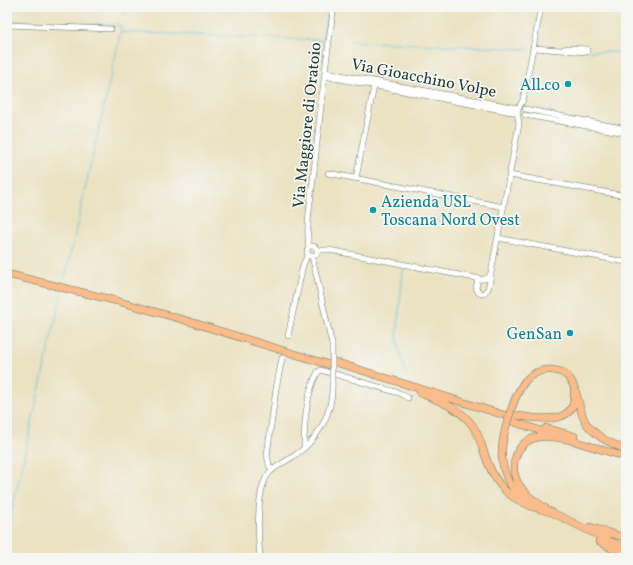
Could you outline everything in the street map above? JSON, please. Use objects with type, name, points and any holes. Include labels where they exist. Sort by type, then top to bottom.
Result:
[{"type":"highway","points":[[7,270],[100,292],[175,312],[332,367],[498,413],[571,440],[626,457]]},
{"type":"highway","points":[[7,274],[136,306],[332,367],[626,451]]},
{"type":"highway","points":[[626,451],[600,437],[589,426],[582,415],[573,384],[566,375],[558,370],[543,370],[525,381],[516,396],[503,438],[502,459],[506,478],[515,491],[525,499],[626,549]]},
{"type":"highway","points":[[510,417],[541,419],[560,417],[573,405],[573,384]]},
{"type":"highway","points":[[420,393],[452,407],[468,419],[476,432],[492,474],[506,492],[526,504],[550,512]]},
{"type":"highway","points":[[550,512],[521,488],[514,474],[514,461],[522,446],[534,438],[544,436],[571,440]]},
{"type":"highway","points":[[565,519],[626,538]]},
{"type":"highway","points":[[565,519],[577,529],[626,557]]},
{"type":"street","name":"Via Maggiore di Oratoio","points":[[260,558],[259,525],[264,481],[272,470],[297,454],[318,433],[332,400],[332,345],[313,263],[307,251],[309,247],[309,224],[328,36],[334,7]]},
{"type":"street","points":[[480,279],[476,287],[478,293],[484,294],[488,289],[541,7]]},
{"type":"street","points":[[7,25],[111,29]]},
{"type":"street","points":[[534,48],[564,49]]},
{"type":"street","name":"Via Gioacchino Volpe","points":[[325,74],[374,86],[521,111]]},
{"type":"street","name":"Via Gioacchino Volpe","points":[[325,74],[521,111]]},
{"type":"street","points":[[356,178],[374,86]]},
{"type":"street","points":[[521,111],[626,129]]},
{"type":"street","points":[[521,111],[626,133]]},
{"type":"street","points":[[328,173],[504,207]]},
{"type":"street","points":[[510,175],[626,196]]},
{"type":"street","points":[[498,238],[626,262]]},
{"type":"street","points":[[309,247],[314,246],[317,250],[329,250],[480,279],[488,278],[491,273]]},
{"type":"street","name":"Via Maggiore di Oratoio","points":[[288,336],[303,265],[310,255],[315,255],[317,250]]},
{"type":"street","points":[[303,265],[308,262],[313,263]]},
{"type":"street","points":[[480,279],[488,289]]},
{"type":"street","points":[[272,470],[269,465],[267,455],[282,358]]},
{"type":"street","points":[[304,448],[308,400],[317,373],[321,370],[332,367],[399,393],[408,398]]},
{"type":"waterway","points":[[125,14],[126,7]]},
{"type":"waterway","points":[[121,32],[323,40],[328,7]]},
{"type":"waterway","points":[[7,21],[120,25],[121,29]]},
{"type":"waterway","points":[[65,278],[121,31]]},
{"type":"waterway","points":[[350,41],[529,49]]},
{"type":"waterway","points":[[589,51],[626,53]]},
{"type":"waterway","points":[[403,269],[397,337],[406,375]]},
{"type":"waterway","points":[[7,531],[62,291]]},
{"type":"place","name":"All.co","points":[[568,84]]},
{"type":"place","name":"Azienda USL Toscana Nord Ovest","points":[[373,210]]},
{"type":"place","name":"GenSan","points":[[570,333]]}]
